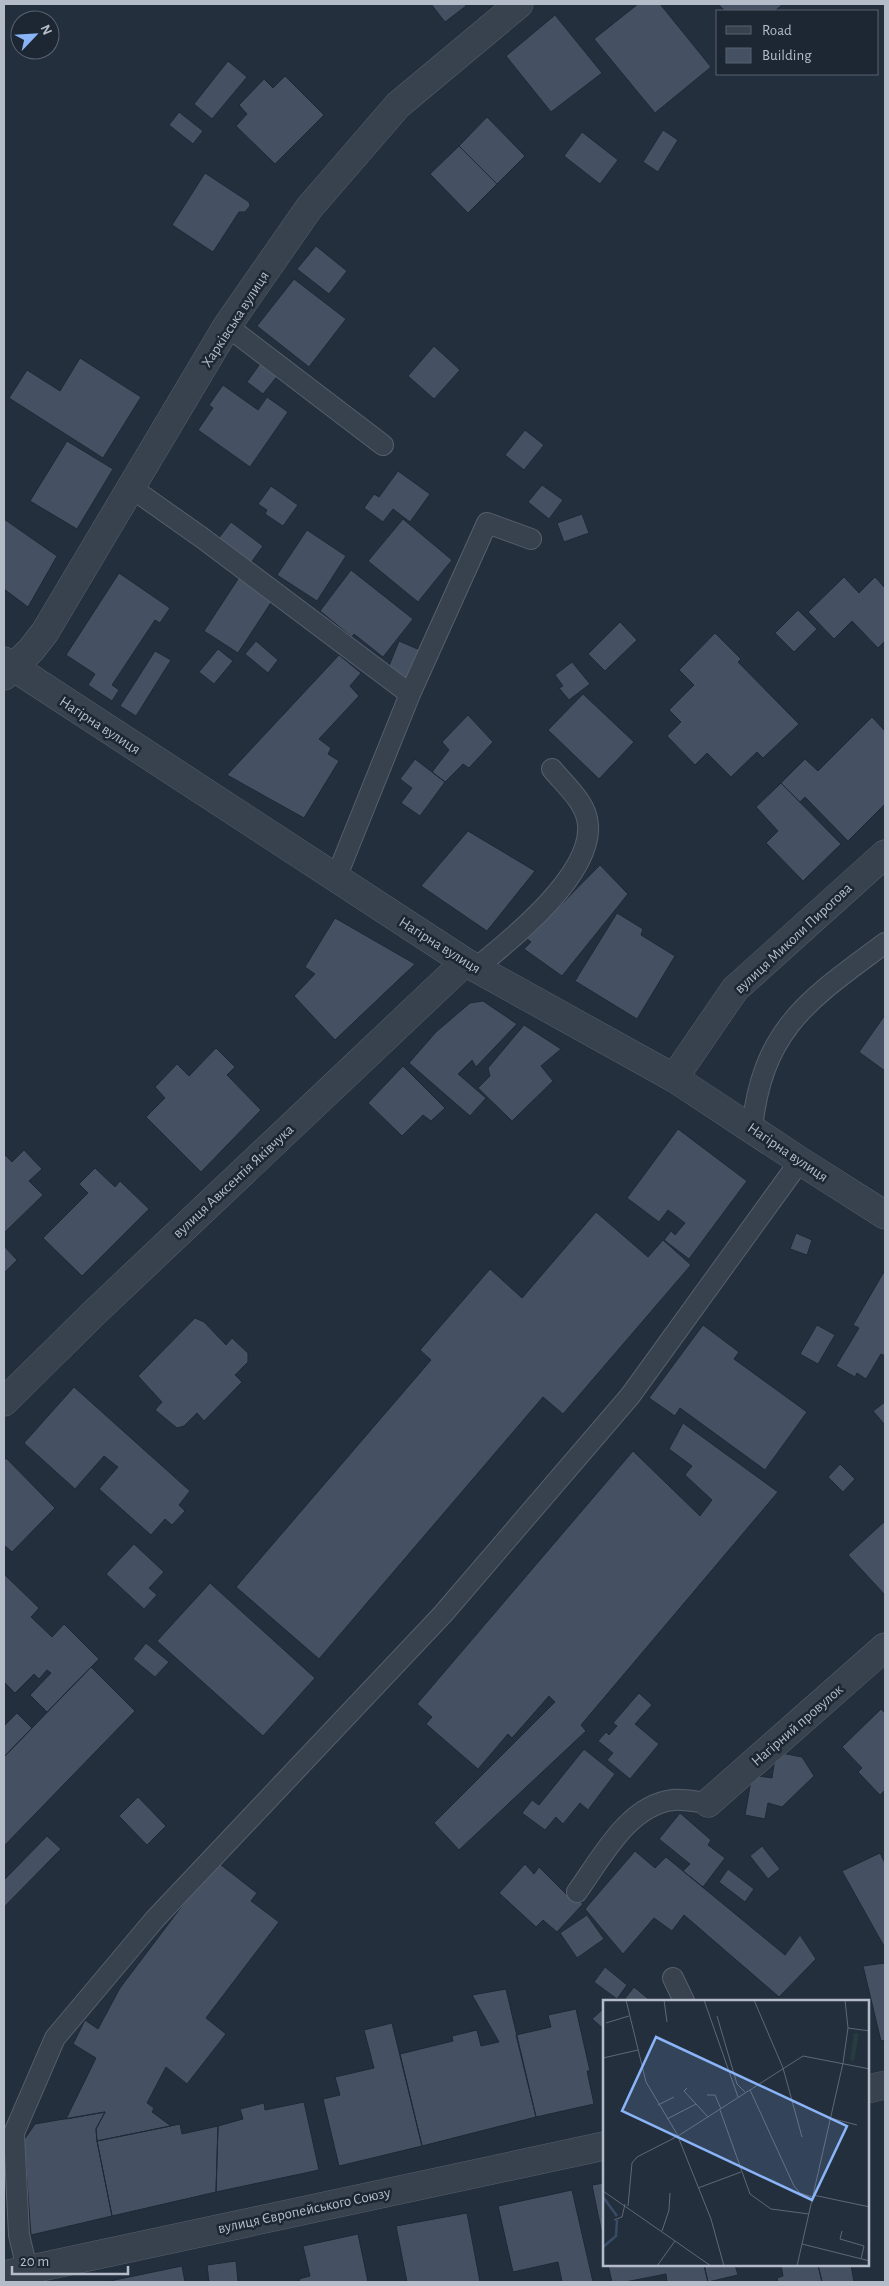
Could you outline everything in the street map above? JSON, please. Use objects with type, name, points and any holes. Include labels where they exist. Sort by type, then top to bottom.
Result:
[{"type":"street","name":"Харківська вулиця","points":[[7,668],[31,650],[45,632],[227,326],[310,208],[398,105],[519,4]]},
{"type":"street","name":"Нагірна вулиця","points":[[7,668],[471,965],[674,1078],[885,1215]]},
{"type":"street","name":"вулиця Миколи Пирогова","points":[[674,1078],[735,989],[885,854]]},
{"type":"street","name":"вулиця Авксентія Яківчука","points":[[4,1402],[93,1314],[471,965]]},
{"type":"street","name":"Нагірний провулок","points":[[708,1803],[885,1647]]},
{"type":"street","points":[[869,2088],[885,2085]]},
{"type":"street","name":"вулиця Європейського Союзу","points":[[15,2272],[56,2273],[603,2146]]},
{"type":"lane","points":[[227,326],[384,445]]},
{"type":"lane","points":[[130,487],[209,543],[410,694]]},
{"type":"lane","points":[[336,878],[410,694],[487,523],[531,539]]},
{"type":"lane","points":[[471,965],[514,938],[570,879],[585,848],[588,825],[582,804],[552,769]]},
{"type":"lane","points":[[752,1128],[755,1102],[765,1068],[782,1033],[800,1010],[829,985],[885,943]]},
{"type":"lane","points":[[15,2272],[19,2235],[14,2133],[55,2038],[155,1919],[442,1614],[630,1396],[800,1161]]},
{"type":"lane","points":[[577,1892],[615,1840],[634,1818],[652,1806],[674,1800],[708,1803]]},
{"type":"lane","points":[[673,1978],[684,2000]]},
{"type":"building","points":[[431,4],[465,4],[466,6],[445,22]]},
{"type":"building","points":[[638,4],[660,4],[711,67],[655,113],[594,39]]},
{"type":"building","points":[[718,4],[783,4],[776,10],[724,10]]},
{"type":"building","points":[[555,15],[602,73],[551,112],[506,56]]},
{"type":"building","points":[[228,61],[247,77],[212,119],[194,104]]},
{"type":"building","points":[[285,76],[324,115],[275,164],[236,126],[247,114],[239,105],[264,79],[273,88]]},
{"type":"building","points":[[179,112],[203,131],[193,144],[169,125]]},
{"type":"building","points":[[487,117],[525,156],[497,184],[459,146]]},
{"type":"building","points":[[663,130],[678,140],[658,172],[643,162]]},
{"type":"building","points":[[582,132],[618,160],[600,184],[564,156]]},
{"type":"building","points":[[459,146],[497,184],[468,213],[430,174]]},
{"type":"building","points":[[205,173],[249,202],[250,206],[245,212],[239,212],[213,252],[172,225]]},
{"type":"building","points":[[316,246],[347,271],[329,294],[297,269]]},
{"type":"building","points":[[294,279],[346,319],[309,367],[257,326]]},
{"type":"building","points":[[434,346],[460,370],[434,399],[408,376]]},
{"type":"building","points":[[80,358],[141,397],[103,458],[9,398],[27,370],[60,391]]},
{"type":"building","points":[[262,361],[279,374],[263,394],[247,382]]},
{"type":"building","points":[[223,385],[258,410],[267,397],[288,412],[250,467],[198,430],[213,408],[209,405]]},
{"type":"building","points":[[525,430],[544,445],[524,470],[505,455]]},
{"type":"building","points":[[67,441],[113,469],[77,529],[30,501]]},
{"type":"building","points":[[398,471],[430,494],[410,522],[393,509],[383,522],[364,508],[374,494],[379,497]]},
{"type":"building","points":[[542,485],[563,500],[549,519],[528,502]]},
{"type":"building","points":[[271,486],[298,505],[283,526],[265,514],[267,510],[258,504]]},
{"type":"building","points":[[582,514],[589,533],[564,542],[557,523]]},
{"type":"building","points":[[4,519],[57,556],[28,607],[4,589]]},
{"type":"building","points":[[403,519],[452,560],[418,602],[368,561]]},
{"type":"building","points":[[231,522],[263,546],[248,567],[215,543]]},
{"type":"building","points":[[307,530],[346,556],[317,601],[277,575]]},
{"type":"building","points":[[351,570],[413,619],[383,657],[354,634],[352,637],[320,611]]},
{"type":"building","points":[[119,573],[170,608],[160,623],[155,620],[112,685],[119,690],[112,701],[88,685],[95,674],[66,655]]},
{"type":"building","points":[[240,576],[274,598],[238,653],[204,631]]},
{"type":"building","points":[[844,577],[859,593],[875,577],[885,588],[885,641],[878,648],[852,621],[834,639],[808,612]]},
{"type":"building","points":[[798,610],[817,629],[794,652],[775,633]]},
{"type":"building","points":[[620,622],[637,640],[605,671],[588,654]]},
{"type":"building","points":[[715,633],[741,659],[738,662],[799,724],[763,758],[757,752],[731,777],[707,753],[695,765],[667,736],[681,722],[669,710],[694,685],[679,670]]},
{"type":"building","points":[[256,641],[278,660],[268,673],[245,654]]},
{"type":"building","points":[[399,641],[420,650],[408,680],[387,671]]},
{"type":"building","points":[[218,649],[233,661],[214,684],[199,672]]},
{"type":"building","points":[[155,651],[171,660],[136,716],[120,706]]},
{"type":"building","points":[[339,655],[361,673],[350,686],[359,696],[319,739],[331,748],[328,754],[339,761],[304,818],[227,775]]},
{"type":"building","points":[[572,662],[590,684],[569,700],[559,688],[563,686],[555,675]]},
{"type":"building","points":[[583,694],[634,742],[599,779],[548,730]]},
{"type":"building","points":[[468,715],[493,742],[469,768],[463,764],[445,782],[432,772],[449,750],[442,742]]},
{"type":"building","points":[[872,717],[885,731],[885,804],[848,841],[805,797],[800,802],[781,783],[805,759],[818,771]]},
{"type":"building","points":[[415,759],[445,782],[420,816],[401,803],[412,788],[400,779]]},
{"type":"building","points":[[781,783],[841,844],[803,881],[766,843],[778,831],[756,807]]},
{"type":"building","points":[[468,831],[535,871],[487,931],[421,886]]},
{"type":"building","points":[[600,865],[628,894],[562,976],[524,949],[531,942],[527,939]]},
{"type":"building","points":[[617,913],[643,929],[641,935],[675,956],[637,1019],[575,981]]},
{"type":"building","points":[[335,918],[415,964],[335,1040],[294,996],[315,974],[305,967]]},
{"type":"building","points":[[483,1001],[517,1024],[476,1067],[472,1060],[458,1074],[486,1098],[470,1116],[409,1063],[436,1032],[470,1003]]},
{"type":"building","points":[[885,1015],[885,1071],[859,1052]]},
{"type":"building","points":[[524,1025],[561,1049],[541,1066],[553,1081],[512,1121],[478,1088],[490,1076],[488,1068]]},
{"type":"building","points":[[216,1048],[235,1067],[227,1075],[261,1110],[201,1172],[146,1117],[165,1098],[155,1087],[177,1064],[189,1076]]},
{"type":"building","points":[[403,1066],[445,1108],[431,1121],[423,1115],[402,1136],[368,1103]]},
{"type":"building","points":[[678,1129],[747,1181],[689,1259],[664,1240],[671,1231],[675,1235],[685,1223],[668,1210],[659,1222],[627,1198]]},
{"type":"building","points":[[24,1150],[42,1169],[29,1181],[43,1195],[4,1233],[4,1154],[12,1162]]},
{"type":"building","points":[[95,1168],[115,1187],[120,1181],[149,1209],[82,1276],[43,1238],[88,1193],[79,1184]]},
{"type":"building","points":[[596,1212],[648,1257],[663,1240],[691,1265],[563,1414],[543,1397],[319,1659],[236,1587],[431,1360],[420,1350],[490,1269],[522,1298]]},
{"type":"building","points":[[796,1233],[812,1240],[807,1255],[790,1249]]},
{"type":"building","points":[[4,1246],[17,1260],[4,1273]]},
{"type":"building","points":[[885,1270],[885,1356],[881,1354],[866,1379],[857,1373],[855,1377],[836,1366],[859,1328],[853,1325]]},
{"type":"building","points":[[195,1318],[204,1322],[226,1345],[232,1338],[248,1353],[248,1362],[235,1375],[242,1382],[204,1421],[197,1413],[184,1426],[177,1428],[155,1410],[162,1402],[138,1376]]},
{"type":"building","points":[[703,1325],[739,1352],[734,1359],[807,1412],[765,1470],[680,1408],[675,1416],[649,1398]]},
{"type":"building","points":[[817,1325],[835,1335],[818,1364],[800,1354]]},
{"type":"building","points":[[74,1387],[190,1491],[179,1505],[185,1511],[172,1525],[165,1519],[151,1535],[99,1489],[118,1467],[104,1456],[75,1489],[24,1443]]},
{"type":"building","points":[[885,1402],[885,1425],[873,1411]]},
{"type":"building","points":[[683,1423],[778,1492],[581,1725],[586,1731],[459,1850],[434,1823],[555,1702],[549,1696],[512,1738],[508,1734],[478,1769],[426,1724],[432,1717],[417,1704],[633,1451],[700,1516],[712,1500],[685,1475],[692,1466],[669,1449]]},
{"type":"building","points":[[6,1458],[55,1508],[12,1552],[4,1545],[4,1461]]},
{"type":"building","points":[[840,1464],[855,1479],[843,1492],[828,1477]]},
{"type":"building","points":[[885,1521],[885,1595],[848,1555]]},
{"type":"building","points":[[134,1544],[164,1572],[149,1588],[157,1595],[144,1609],[106,1574]]},
{"type":"building","points":[[4,1574],[39,1608],[31,1617],[52,1637],[64,1624],[99,1659],[47,1712],[30,1695],[51,1673],[47,1670],[39,1679],[34,1674],[15,1693],[4,1682]]},
{"type":"building","points":[[210,1583],[315,1678],[263,1736],[157,1641]]},
{"type":"building","points":[[146,1643],[169,1662],[155,1677],[133,1659]]},
{"type":"building","points":[[91,1667],[135,1711],[4,1846],[4,1757]]},
{"type":"building","points":[[639,1693],[652,1705],[635,1724],[659,1744],[630,1779],[607,1760],[613,1753],[598,1741],[606,1732],[609,1735],[617,1726],[613,1723]]},
{"type":"building","points":[[881,1709],[885,1713],[885,1790],[880,1795],[858,1772],[862,1768],[842,1747]]},
{"type":"building","points":[[17,1713],[32,1728],[4,1757],[4,1726]]},
{"type":"building","points":[[584,1749],[615,1774],[588,1810],[580,1803],[563,1824],[556,1817],[545,1830],[522,1813],[532,1800],[539,1805]]},
{"type":"building","points":[[776,1752],[802,1757],[814,1776],[782,1807],[768,1803],[765,1819],[745,1815],[752,1775],[772,1778]]},
{"type":"building","points":[[138,1797],[166,1826],[147,1845],[119,1816]]},
{"type":"building","points":[[680,1813],[711,1840],[708,1845],[725,1858],[703,1887],[683,1871],[690,1864],[659,1839]]},
{"type":"building","points":[[47,1836],[61,1849],[4,1907],[4,1880]]},
{"type":"building","points":[[762,1846],[780,1869],[768,1879],[750,1856]]},
{"type":"building","points":[[635,1851],[655,1868],[666,1857],[785,1955],[800,1935],[816,1959],[779,1997],[684,1915],[672,1931],[654,1918],[623,1954],[585,1909]]},
{"type":"building","points":[[880,1853],[885,1863],[885,1948],[842,1871]]},
{"type":"building","points":[[216,1861],[257,1893],[251,1901],[279,1922],[206,2018],[226,2034],[187,2084],[166,2067],[147,2103],[154,2108],[152,2112],[171,2126],[97,2141],[96,2129],[105,2112],[66,2119],[96,2058],[73,2044],[85,2020],[98,2029],[120,1988]]},
{"type":"building","points":[[525,1864],[534,1874],[539,1867],[567,1895],[570,1891],[583,1904],[557,1932],[543,1920],[536,1927],[499,1893]]},
{"type":"building","points":[[728,1869],[754,1889],[745,1902],[719,1882]]},
{"type":"building","points":[[587,1915],[604,1939],[577,1958],[560,1933]]},
{"type":"building","points":[[885,1963],[885,2040],[881,2041],[863,1966]]},
{"type":"building","points":[[605,1967],[627,1985],[617,1999],[594,1982]]},
{"type":"building","points":[[634,1987],[650,2000],[624,2000]]},
{"type":"building","points":[[506,1989],[536,2117],[422,2146],[400,2054],[453,2041],[452,2036],[477,2030],[481,2046],[499,2042],[472,1995]]},
{"type":"building","points":[[576,2009],[590,2071],[587,2071],[594,2104],[536,2117],[516,2035],[551,2027],[548,2015]]},
{"type":"building","points":[[603,2009],[603,2028],[592,2019]]},
{"type":"building","points":[[392,2023],[422,2146],[339,2166],[323,2099],[340,2095],[335,2077],[374,2068],[364,2030]]},
{"type":"building","points":[[304,2102],[319,2170],[216,2192],[218,2126],[243,2119],[240,2109],[264,2103],[265,2110]]},
{"type":"building","points":[[105,2112],[96,2129],[112,2216],[31,2235],[24,2140],[35,2124]]},
{"type":"building","points":[[180,2124],[182,2134],[218,2126],[216,2192],[112,2216],[97,2141]]},
{"type":"building","points":[[603,2183],[603,2239],[592,2185]]},
{"type":"building","points":[[572,2190],[593,2282],[562,2282],[558,2262],[513,2272],[498,2206]]},
{"type":"building","points":[[467,2213],[480,2282],[407,2282],[396,2226]]},
{"type":"building","points":[[358,2234],[368,2282],[300,2282],[299,2279],[310,2276],[303,2246]]},
{"type":"building","points":[[236,2261],[238,2282],[209,2282],[207,2265]]},
{"type":"building","points":[[182,2266],[185,2282],[110,2281]]},
{"type":"building","points":[[608,2266],[704,2266],[708,2282],[667,2282],[666,2274],[625,2282],[612,2282]]},
{"type":"building","points":[[704,2266],[735,2266],[738,2275],[708,2282]]},
{"type":"building","points":[[781,2266],[818,2266],[822,2282],[778,2282],[777,2278],[783,2276]]},
{"type":"building","points":[[818,2266],[851,2266],[854,2282],[822,2282]]}]
